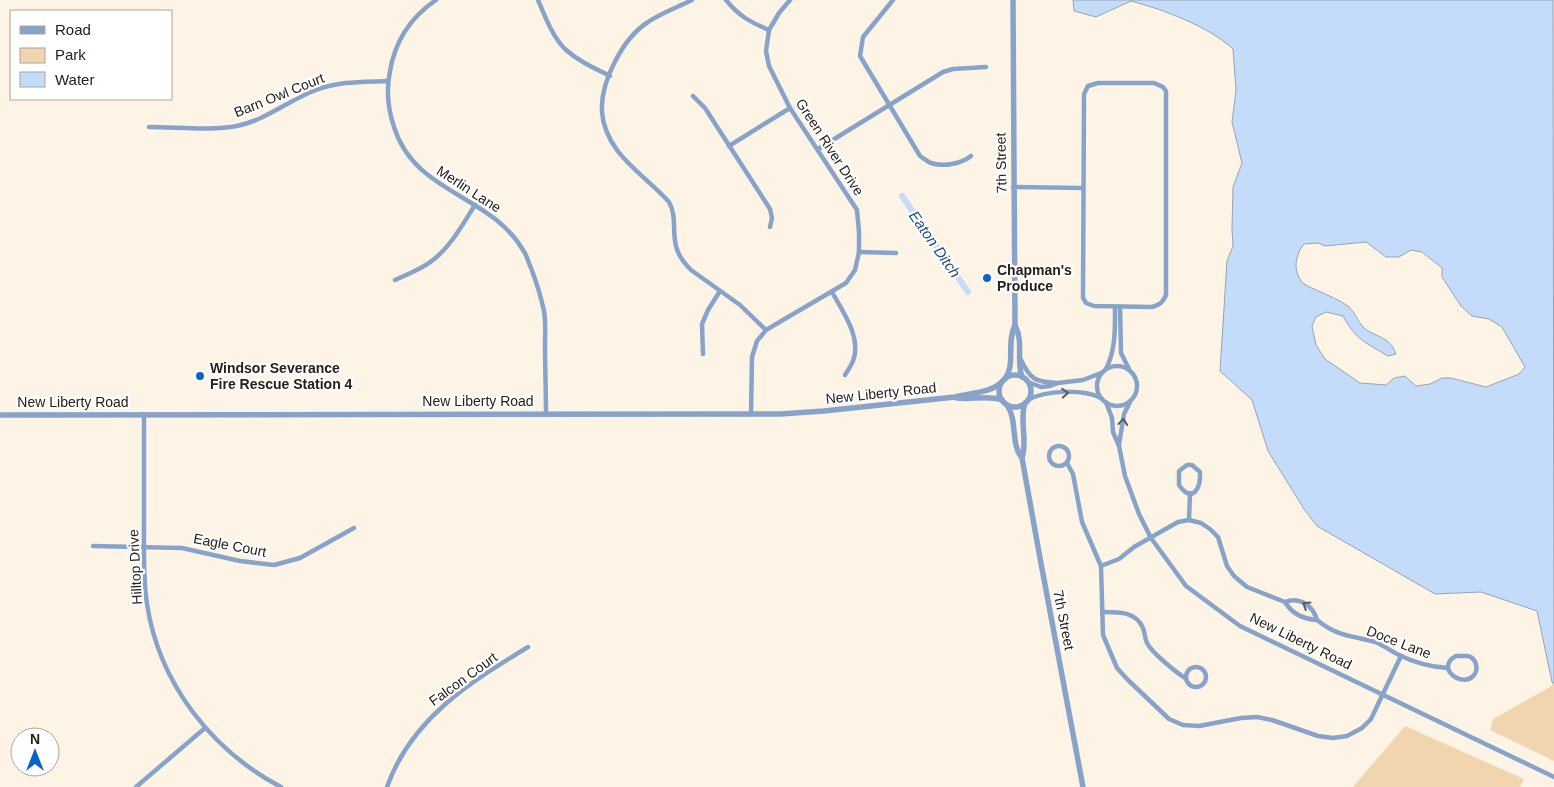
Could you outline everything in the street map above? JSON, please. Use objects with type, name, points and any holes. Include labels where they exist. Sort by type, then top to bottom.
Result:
[{"type":"street","name":"Merlin Lane","points":[[436,0],[419,13],[404,32],[393,56],[388,81],[388,105],[391,119],[398,140],[406,154],[419,169],[430,178],[475,204],[500,222],[524,250],[535,278],[544,312],[546,414]]},
{"type":"street","points":[[538,0],[554,35],[565,49],[583,63],[610,76]]},
{"type":"street","points":[[692,0],[648,22],[636,31],[614,62],[603,96],[602,110],[605,129],[617,151],[669,202],[673,212],[676,246],[685,264],[740,305],[766,330],[757,341],[752,357],[751,414]]},
{"type":"street","points":[[726,0],[746,20],[768,30],[790,0]]},
{"type":"street","points":[[893,0],[863,37],[860,56],[920,156],[930,162],[942,164],[963,162],[971,156]]},
{"type":"street","name":"7th Street","points":[[1013,0],[1015,325],[1019,334],[1019,369],[1022,377]]},
{"type":"street","name":"Green River Drive","points":[[766,330],[846,283],[855,270],[859,252],[860,232],[857,210],[790,108],[769,66],[766,51],[768,30]]},
{"type":"street","points":[[818,149],[943,72],[953,69],[986,67]]},
{"type":"street","name":"Barn Owl Court","points":[[149,128],[237,126],[262,117],[308,93],[325,87],[354,82],[388,81]]},
{"type":"street","points":[[1098,82],[1154,83],[1163,87],[1167,97],[1166,295],[1164,301],[1152,307],[1118,307],[1089,305],[1083,298],[1085,90],[1098,82]]},
{"type":"street","points":[[693,96],[705,108],[770,209],[772,218],[770,227]]},
{"type":"street","points":[[729,146],[790,108]]},
{"type":"street","points":[[1014,187],[1084,188]]},
{"type":"street","points":[[395,280],[425,266],[441,253],[451,242],[475,204]]},
{"type":"street","points":[[859,252],[896,253]]},
{"type":"street","points":[[703,354],[702,324],[720,291]]},
{"type":"street","points":[[832,292],[856,343],[853,360],[845,375]]},
{"type":"street","points":[[1102,398],[1097,387],[1100,375],[1105,370],[1113,353],[1118,307]]},
{"type":"street","points":[[1058,383],[1041,387],[1028,382],[1022,377],[1011,376],[1003,381],[999,389],[1002,400],[1007,405],[1018,406],[1041,395],[1075,392],[1092,393],[1106,402],[1119,405],[1131,400],[1136,392],[1137,382],[1121,354],[1118,307]]},
{"type":"street","name":"7th Street","points":[[1003,381],[1010,370],[1011,333],[1015,325]]},
{"type":"street","points":[[1019,356],[1029,375],[1034,379],[1045,382],[1058,383],[1083,380],[1093,377],[1110,367],[1120,366],[1129,370]]},
{"type":"street","name":"New Liberty Road","points":[[0,415],[802,413],[955,397],[968,393],[990,391],[1003,381]]},
{"type":"street","points":[[1026,402],[1030,393],[1028,382]]},
{"type":"street","name":"New Liberty Road","points":[[955,397],[969,399],[988,397],[1002,400]]},
{"type":"street","name":"New Liberty Road","points":[[1119,446],[1124,414],[1131,400]]},
{"type":"street","name":"7th Street","points":[[1022,458],[1024,451],[1022,413],[1026,402]]},
{"type":"street","name":"New Liberty Road","points":[[1106,402],[1112,418],[1112,432],[1119,446],[1130,491],[1139,514],[1151,538],[1186,586],[1240,626],[1554,777]]},
{"type":"street","name":"7th Street","points":[[1007,405],[1013,417],[1017,451],[1022,458],[1083,787]]},
{"type":"street","name":"Hilltop Drive","points":[[144,414],[144,583],[153,631],[170,675],[186,702],[205,728],[224,748],[239,760],[266,780],[281,787]]},
{"type":"street","points":[[1067,463],[1060,466],[1052,464],[1048,456],[1051,449],[1060,445],[1067,449],[1069,456],[1067,463],[1073,474],[1082,522],[1101,566],[1103,635],[1117,668],[1169,719],[1183,726],[1199,726],[1257,717],[1272,720],[1318,736],[1333,738],[1347,736],[1362,728],[1371,719],[1401,656]]},
{"type":"street","points":[[1187,465],[1200,472],[1201,483],[1199,488],[1190,494],[1178,485],[1179,471],[1187,465]]},
{"type":"street","points":[[1101,566],[1119,559],[1134,547],[1178,522],[1189,520],[1190,494]]},
{"type":"street","name":"Doce Lane","points":[[1189,520],[1201,523],[1218,537],[1227,566],[1234,576],[1247,587],[1286,602],[1289,608],[1297,615],[1316,620],[1327,629],[1342,635],[1376,642],[1401,656],[1430,667],[1448,668]]},
{"type":"street","name":"Eagle Court","points":[[93,546],[182,548],[240,561],[274,565],[308,554],[354,528]]},
{"type":"street","name":"Doce Lane","points":[[1286,602],[1292,599],[1304,602],[1314,610],[1316,620]]},
{"type":"street","points":[[1102,612],[1123,613],[1135,617],[1142,626],[1147,644],[1176,672],[1186,678],[1188,684],[1194,687],[1203,684],[1206,678],[1204,671],[1195,667],[1189,669],[1186,678]]},
{"type":"street","name":"Falcon Court","points":[[387,787],[394,770],[409,744],[423,725],[437,711],[462,691],[528,647]]},
{"type":"street","name":"Doce Lane","points":[[1456,656],[1469,656],[1477,665],[1474,676],[1470,678],[1457,679],[1452,676],[1448,668],[1449,663],[1456,656]]},
{"type":"street","points":[[136,787],[205,728]]},
{"type":"green space","points":[[1554,682],[1554,761],[1490,730],[1493,719],[1550,687]]},
{"type":"green space","points":[[1405,726],[1524,779],[1520,787],[1353,787]]},
{"type":"water","points":[[1073,0],[1553,0],[1554,684],[1537,611],[1481,592],[1435,594],[1317,526],[1304,509],[1268,451],[1252,400],[1220,371],[1227,261],[1233,246],[1233,187],[1242,163],[1232,122],[1236,90],[1233,49],[1198,26],[1157,9],[1131,1],[1096,17],[1074,11]],"holes":[[[1366,242],[1386,257],[1399,257],[1411,250],[1422,252],[1442,268],[1442,277],[1461,306],[1472,316],[1489,319],[1502,327],[1525,367],[1519,374],[1486,387],[1451,378],[1442,378],[1430,384],[1416,386],[1405,376],[1394,378],[1386,385],[1360,383],[1325,359],[1316,345],[1312,326],[1316,317],[1326,312],[1343,316],[1352,331],[1374,348],[1388,356],[1396,354],[1390,343],[1362,326],[1349,307],[1302,282],[1296,267],[1298,253],[1304,244],[1318,243],[1325,246]]]},
{"type":"waterway","name":"Eaton Ditch","points":[[902,196],[968,292]]},
{"type":"place","name":"Chapman's Produce","points":[[987,278]]},
{"type":"place","name":"Windsor Severance Fire Rescue Station 4","points":[[200,376]]}]
